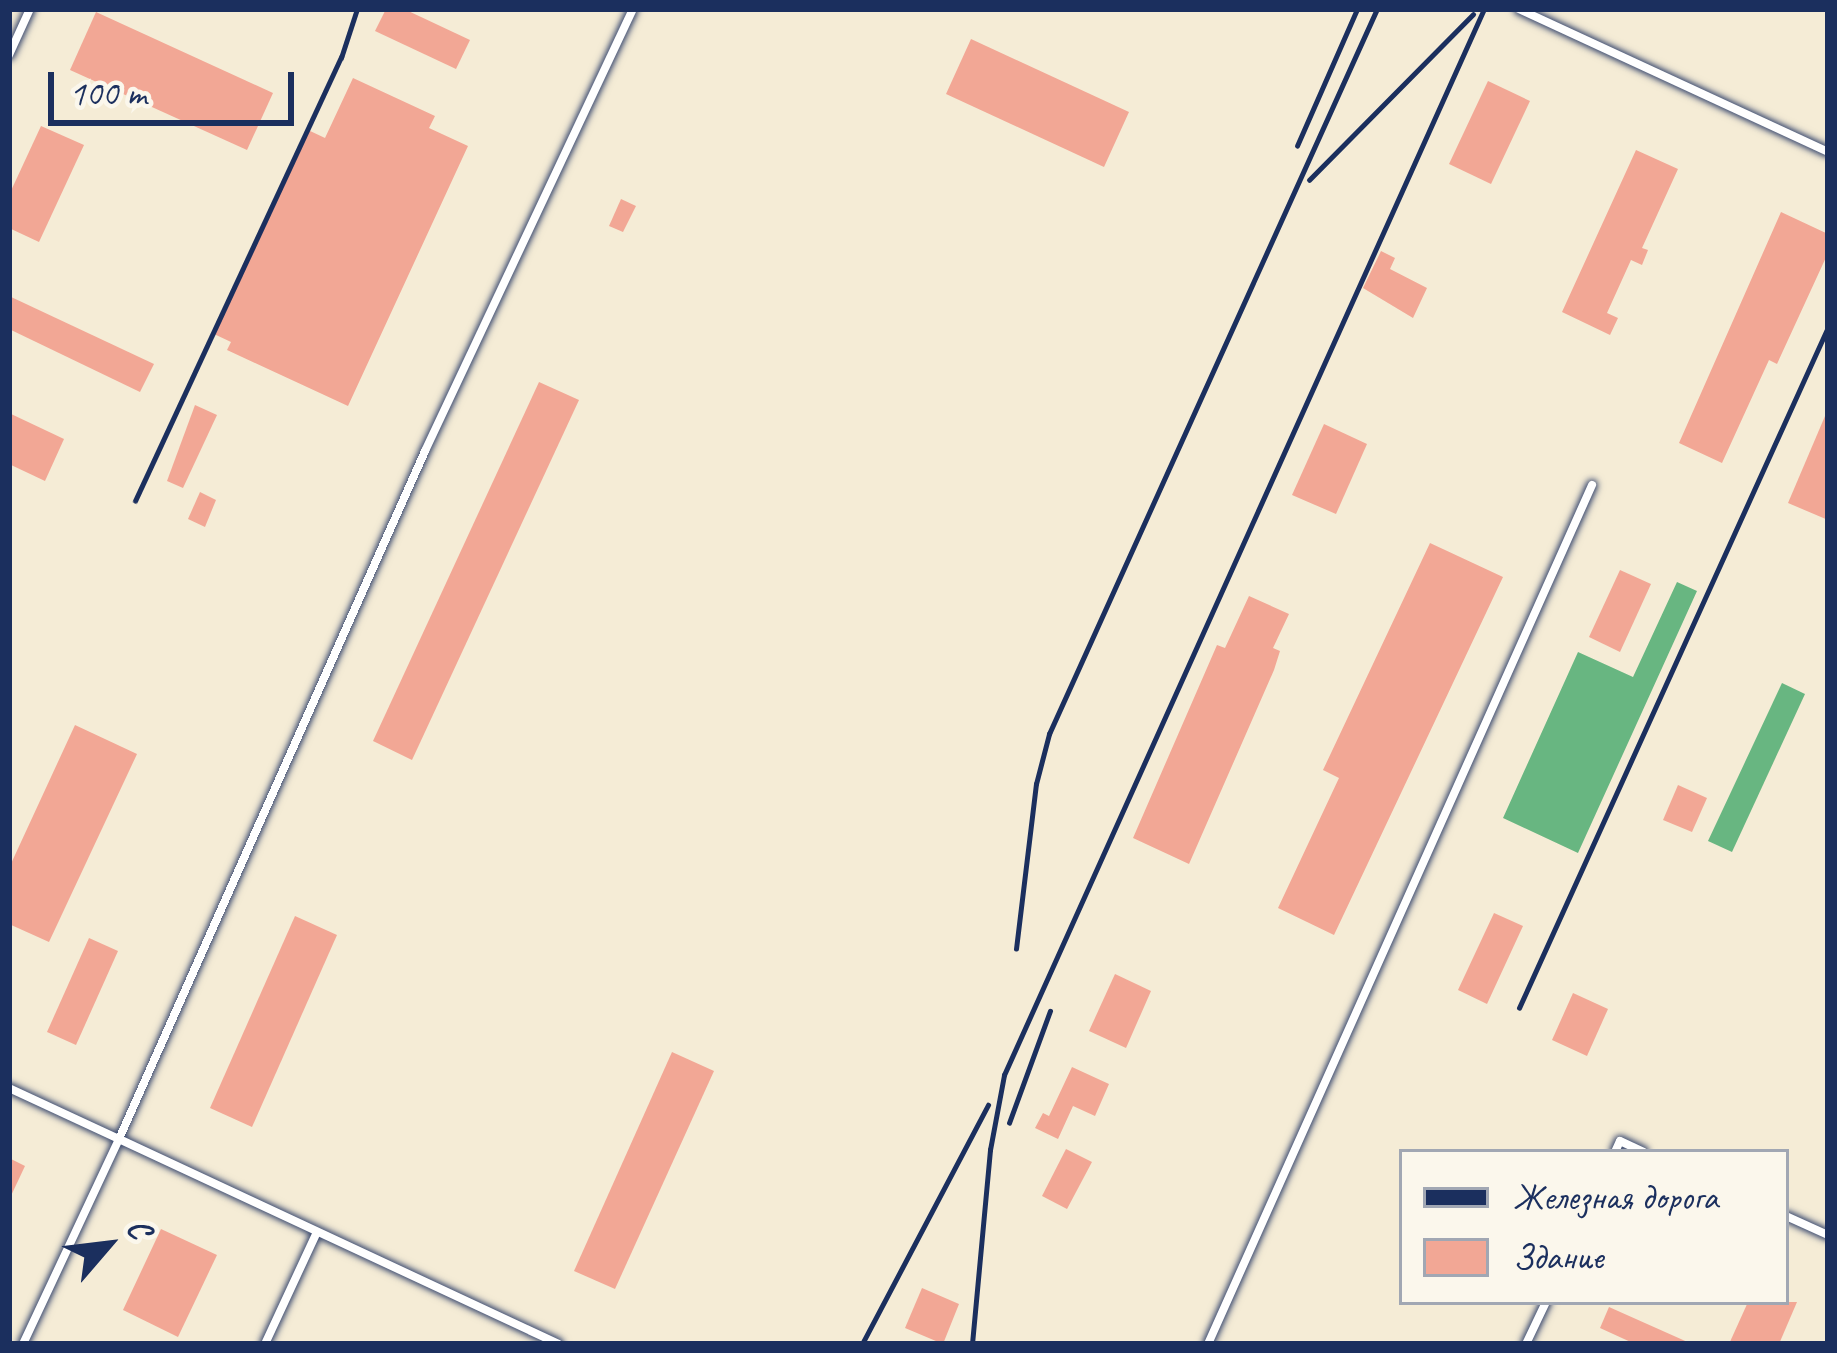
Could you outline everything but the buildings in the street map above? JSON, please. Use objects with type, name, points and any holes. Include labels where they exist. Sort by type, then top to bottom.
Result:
[{"type":"lane","points":[[9,55],[30,9]]},
{"type":"lane","points":[[23,1344],[425,451],[632,9]]},
{"type":"lane","points":[[1519,9],[1828,152]]},
{"type":"lane","points":[[1208,1344],[1592,485]]},
{"type":"lane","points":[[9,1088],[559,1344]]},
{"type":"lane","points":[[1789,1217],[1828,1235]]},
{"type":"lane","points":[[266,1344],[316,1234]]},
{"type":"lane","points":[[1526,1344],[1545,1305]]},
{"type":"green space","points":[[1677,582],[1697,591],[1578,853],[1503,818],[1578,652],[1633,677]]},
{"type":"green space","points":[[1782,683],[1805,694],[1732,852],[1708,841]]},
{"type":"railway","points":[[135,501],[341,58],[357,9]]},
{"type":"railway","points":[[1297,146],[1357,9]]},
{"type":"railway","points":[[1016,949],[1036,784],[1049,734],[1377,9]]},
{"type":"railway","points":[[972,1344],[990,1150],[1004,1075],[1484,9]]},
{"type":"railway","points":[[1309,180],[1473,14]]},
{"type":"railway","points":[[1519,1008],[1828,327]]},
{"type":"railway","points":[[1009,1123],[1050,1011]]},
{"type":"railway","points":[[862,1344],[988,1105]]}]
